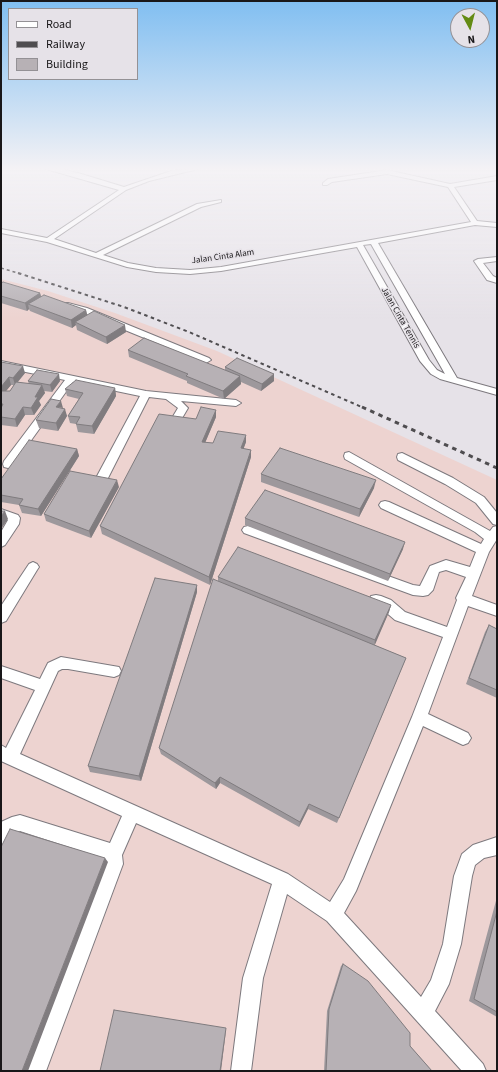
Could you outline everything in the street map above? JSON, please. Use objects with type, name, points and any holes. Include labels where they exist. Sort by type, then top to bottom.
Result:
[{"type":"street","points":[[48,240],[79,219]]},
{"type":"street","points":[[97,255],[170,219]]},
{"type":"street","points":[[472,219],[475,223]]},
{"type":"street","name":"Jalan Cinta Alam","points":[[1,231],[48,240],[127,265],[156,270],[190,272],[221,269],[475,223],[497,225]]},
{"type":"street","name":"Jalan Cinta Tennis","points":[[373,241],[453,380]]},
{"type":"street","name":"Jalan Cinta Tennis","points":[[358,244],[425,361],[434,372],[443,377],[497,392]]},
{"type":"street","points":[[497,259],[478,261],[490,278],[497,281]]},
{"type":"street","points":[[62,304],[84,310],[206,360]]},
{"type":"street","points":[[425,361],[441,359]]},
{"type":"street","points":[[1,364],[146,394],[236,403]]},
{"type":"street","points":[[8,464],[71,378]]},
{"type":"street","points":[[102,478],[146,394]]},
{"type":"street","points":[[169,396],[183,408],[174,423]]},
{"type":"street","points":[[333,915],[350,885],[419,717],[463,598],[483,550],[494,534],[472,525],[349,456]]},
{"type":"street","points":[[402,457],[449,481],[480,500],[492,512],[497,521]]},
{"type":"street","points":[[385,505],[483,550]]},
{"type":"street","points":[[1,513],[14,518],[13,524],[1,542]]},
{"type":"street","points":[[248,530],[413,590],[423,591],[428,586],[434,569],[446,565],[456,567],[473,574]]},
{"type":"street","points":[[1,618],[33,567]]},
{"type":"street","points":[[364,595],[386,604],[400,616],[450,634]]},
{"type":"street","points":[[463,598],[497,611]]},
{"type":"street","points":[[114,670],[61,663],[53,667],[5,755],[282,880],[333,915],[476,1071]]},
{"type":"street","points":[[1,672],[43,686]]},
{"type":"street","points":[[419,717],[463,738]]},
{"type":"street","points":[[36,1071],[114,864],[113,855],[132,813]]},
{"type":"street","points":[[1,839],[6,829],[12,825],[20,823],[108,851],[113,855]]},
{"type":"street","points":[[423,1013],[439,984],[452,944],[463,876],[468,860],[478,851],[497,846]]},
{"type":"street","points":[[241,1071],[253,978],[282,880]]},
{"type":"shaded area","points":[[1,279],[48,291],[115,313],[217,351],[497,480],[497,1071],[1,1071]]},
{"type":"building","points":[[3,282],[40,293],[25,303],[1,296],[1,284]]},
{"type":"building","points":[[44,295],[86,310],[71,320],[28,304]]},
{"type":"building","points":[[94,311],[125,325],[106,337],[75,322]]},
{"type":"building","points":[[144,338],[240,376],[223,391],[186,376],[188,374],[128,350]]},
{"type":"building","points":[[237,358],[274,374],[262,384],[225,367]]},
{"type":"building","points":[[1,362],[23,366],[13,378],[9,377],[1,387]]},
{"type":"building","points":[[37,370],[59,374],[50,385],[28,381]]},
{"type":"building","points":[[76,380],[115,388],[92,426],[76,424],[80,417],[68,416],[83,393],[65,389]]},
{"type":"building","points":[[16,382],[42,385],[35,397],[38,397],[31,408],[23,407],[15,419],[1,417],[1,408],[3,404],[1,404],[1,391],[10,391]]},
{"type":"building","points":[[51,399],[61,401],[56,407],[65,409],[56,423],[36,420]]},
{"type":"building","points":[[201,407],[216,410],[202,442],[213,443],[218,431],[246,435],[241,448],[251,450],[209,577],[100,526],[159,414],[196,419]]},
{"type":"building","points":[[29,440],[77,449],[38,509],[19,505],[23,499],[1,495],[1,479]]},
{"type":"building","points":[[280,448],[376,480],[360,509],[261,474]]},
{"type":"building","points":[[70,471],[117,480],[89,531],[44,514]]},
{"type":"building","points":[[265,490],[405,542],[390,574],[245,518]]},
{"type":"building","points":[[238,547],[391,605],[375,640],[218,577]]},
{"type":"building","points":[[155,578],[197,585],[139,776],[88,766]]},
{"type":"building","points":[[213,579],[406,658],[339,818],[309,804],[300,822],[220,777],[215,783],[159,748]]},
{"type":"building","points":[[489,625],[497,629],[497,690],[469,678]]},
{"type":"building","points":[[10,829],[105,858],[22,1071],[1,1071],[1,847]]},
{"type":"building","points":[[497,911],[497,1012],[474,999]]},
{"type":"building","points":[[343,964],[368,981],[410,1033],[410,1046],[432,1071],[326,1071],[329,1009]]},
{"type":"building","points":[[114,1010],[226,1028],[220,1071],[100,1071]]},
{"type":"railway","points":[[1,268],[21,274]]},
{"type":"railway","points":[[18,273],[124,307],[189,332],[364,408]]},
{"type":"railway","points":[[362,407],[497,468]]}]
